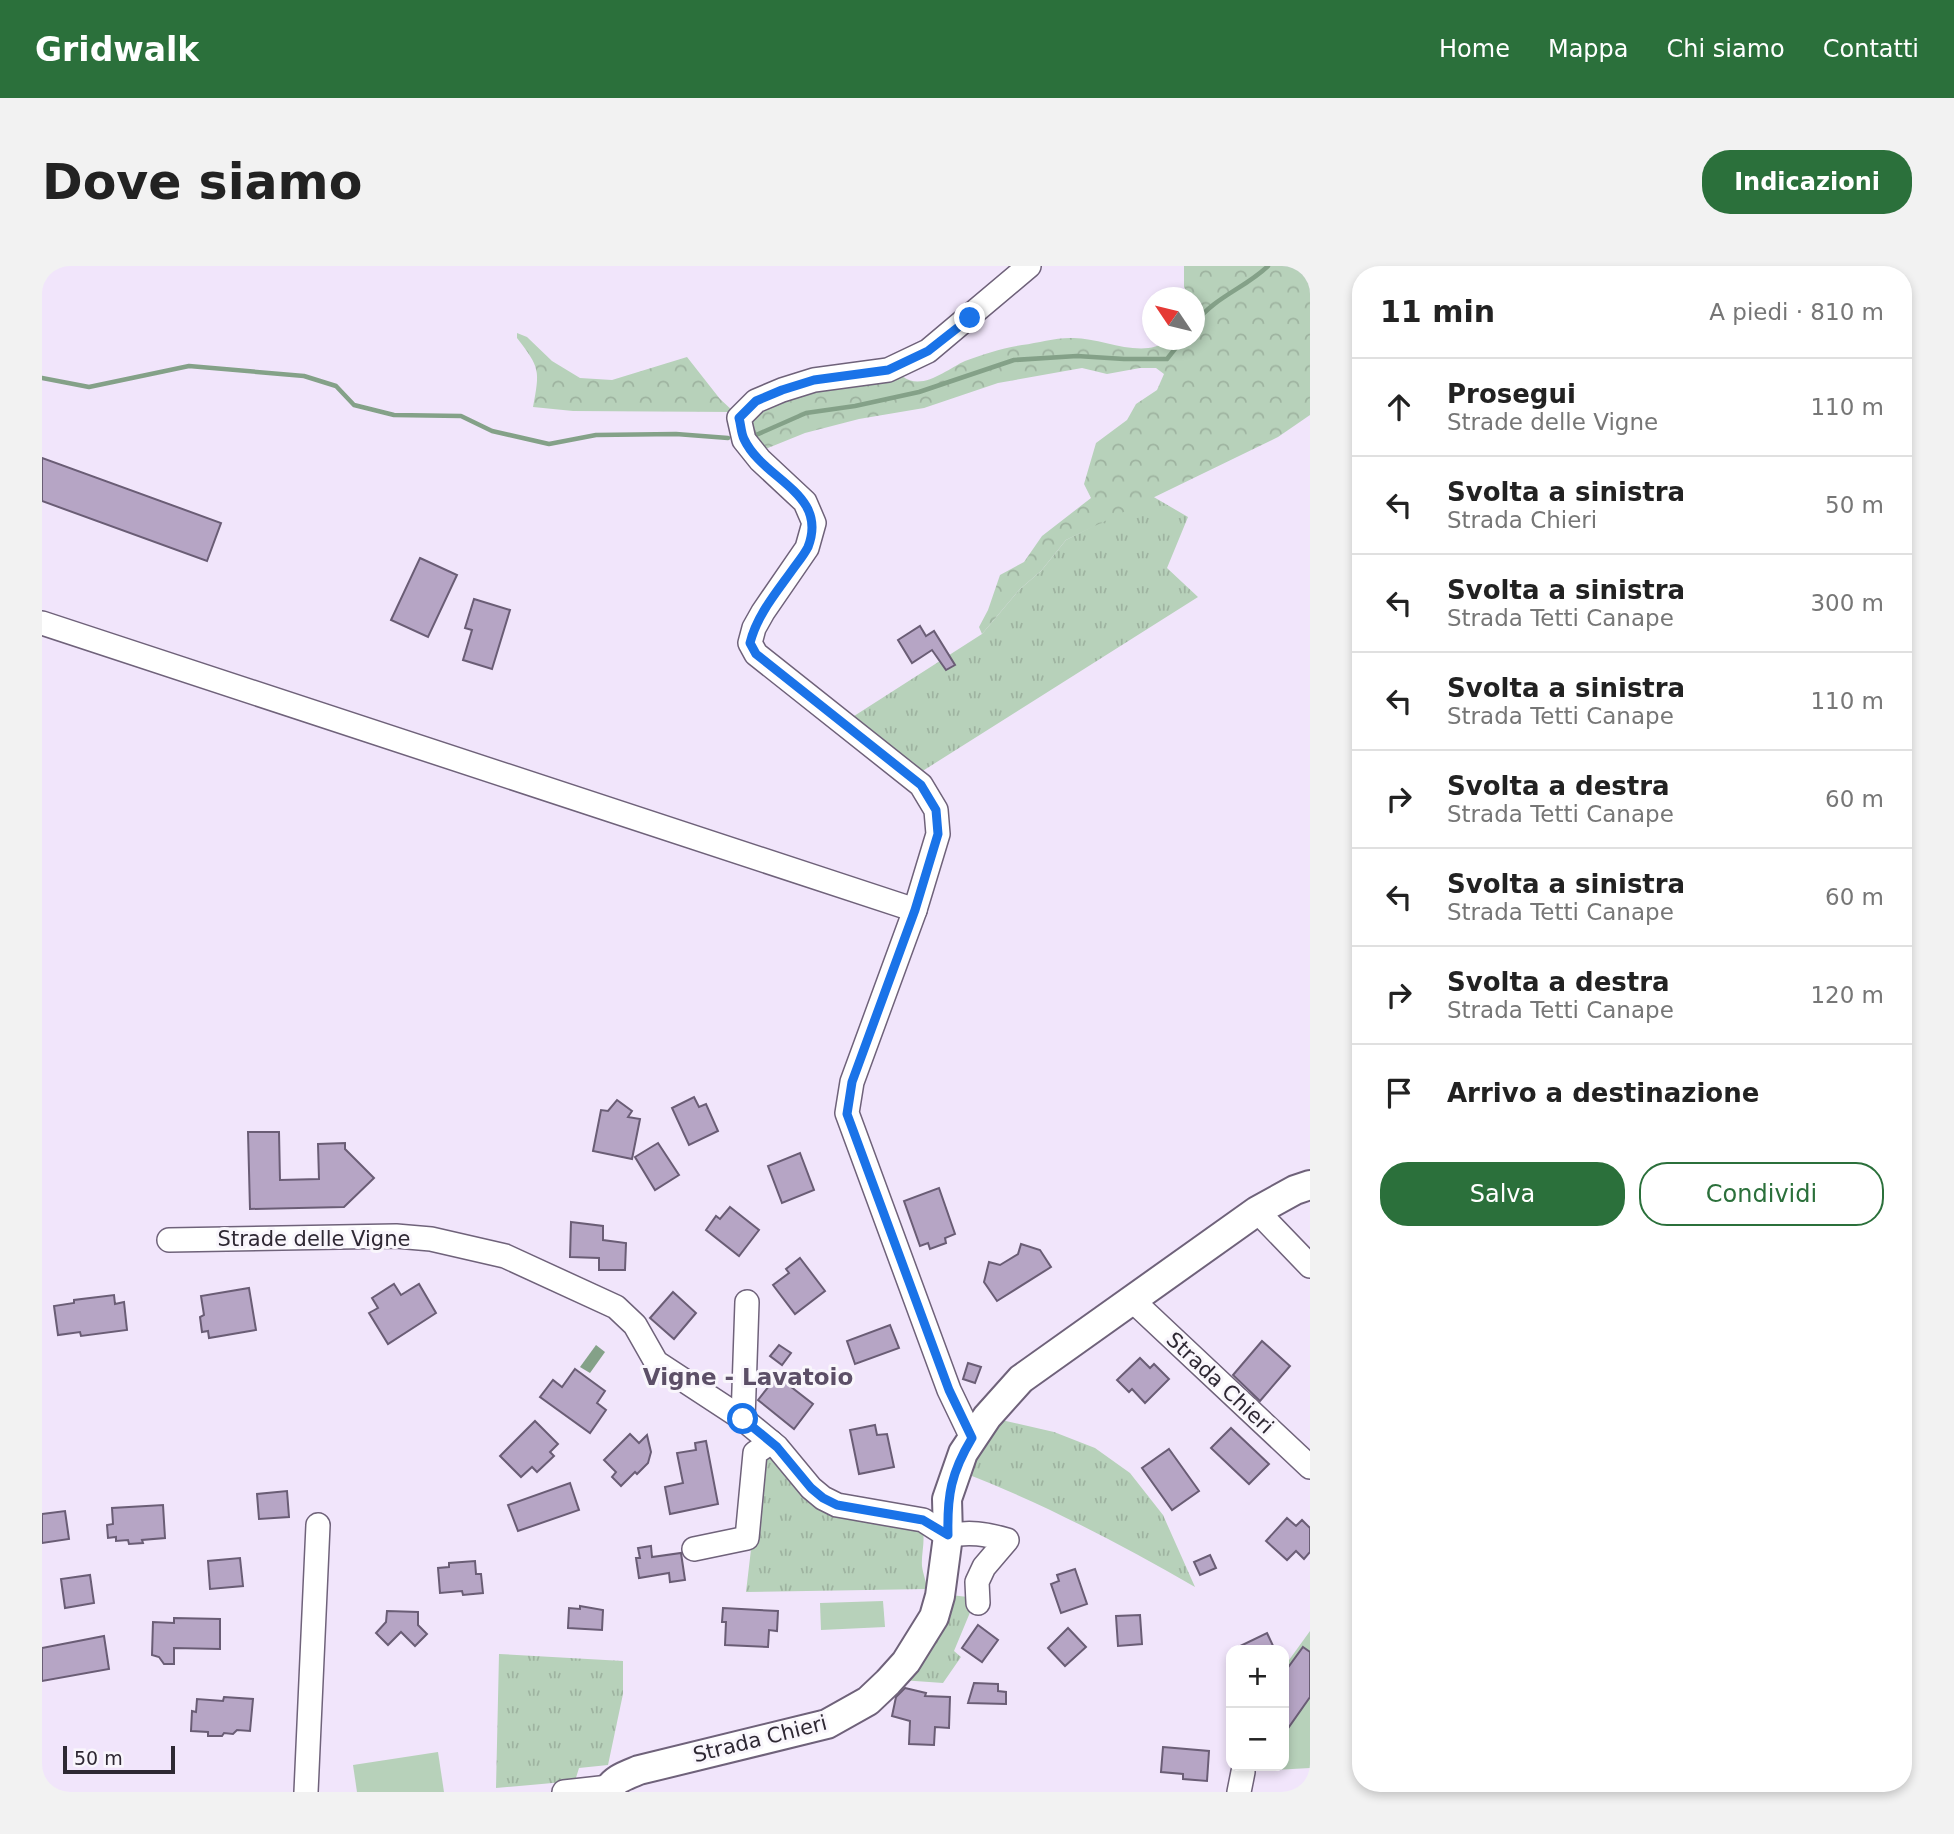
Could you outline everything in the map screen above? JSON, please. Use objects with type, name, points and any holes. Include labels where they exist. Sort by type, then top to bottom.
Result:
[{"type":"main road","name":"Strada Chieri","points":[[608,1790],[621,1778],[639,1769],[827,1724],[868,1701],[906,1662],[934,1617],[940,1596],[948,1535],[947,1499],[954,1474],[972,1438],[999,1402],[1021,1379],[1257,1211],[1295,1190],[1310,1185]]},
{"type":"street","points":[[972,1438],[949,1390],[847,1114],[852,1082],[915,910],[938,834],[936,810],[921,785],[756,654],[750,643],[754,628],[763,612],[807,548],[814,523],[805,502],[760,460],[743,437],[739,418],[756,401],[814,380],[888,370],[928,351],[1029,266]]},
{"type":"street","points":[[42,623],[915,910]]},
{"type":"street","points":[[1257,1211],[1310,1266]]},
{"type":"street","name":"Strade delle Vigne","points":[[169,1240],[396,1236],[431,1239],[505,1256],[616,1307],[635,1325],[656,1362],[743,1419],[771,1442],[811,1488],[837,1505],[923,1520],[948,1535]]},
{"type":"street","name":"Strada Chieri","points":[[1131,1299],[1310,1466]]},
{"type":"street","points":[[743,1419],[747,1302]]},
{"type":"street","points":[[694,1549],[747,1538],[755,1453],[771,1442]]},
{"type":"street","points":[[306,1792],[318,1525]]},
{"type":"street","points":[[948,1535],[981,1533],[1007,1540],[984,1567],[977,1582],[978,1603]]},
{"type":"street","name":"Strada Chieri","points":[[564,1792],[608,1790]]},
{"type":"green space","points":[[1184,266],[1310,266],[1310,415],[1278,437],[1066,540],[982,634],[979,627],[1000,575],[1024,562],[1042,536],[1091,498],[1084,484],[1096,443],[1127,420],[1136,404],[1157,390],[1164,374],[1156,368],[1107,374],[1082,368],[998,383],[924,408],[859,419],[805,433],[763,450],[748,421],[802,391],[902,376],[918,382],[993,352],[1052,340],[1082,338],[1142,350],[1205,350],[1205,287],[1184,287]]},
{"type":"green space","points":[[517,333],[527,337],[552,361],[580,378],[612,380],[687,357],[720,399],[734,412],[573,411],[533,407],[537,385],[536,370],[517,338]]},
{"type":"green space","points":[[1152,496],[1188,517],[1167,568],[1198,597],[921,772],[851,718],[982,634],[1066,540]]},
{"type":"green space","points":[[997,1419],[1054,1432],[1095,1448],[1130,1473],[1163,1515],[1195,1587],[1082,1526],[964,1473]]},
{"type":"green space","points":[[771,1451],[812,1495],[922,1526],[922,1566],[927,1589],[746,1592],[762,1456]]},
{"type":"green space","points":[[951,1595],[976,1598],[954,1651],[961,1657],[943,1683],[901,1680]]},
{"type":"green space","points":[[883,1601],[885,1627],[821,1630],[820,1603]]},
{"type":"green space","points":[[1310,1631],[1310,1768],[1289,1769],[1289,1660]]},
{"type":"green space","points":[[499,1654],[623,1661],[623,1694],[608,1765],[579,1768],[575,1781],[496,1788]]},
{"type":"green space","points":[[438,1752],[444,1792],[357,1792],[353,1765]]},
{"type":"shaded area","points":[[596,1345],[605,1352],[590,1373],[580,1367]]},
{"type":"building","points":[[42,458],[221,523],[207,561],[42,501]]},
{"type":"building","points":[[420,558],[457,575],[428,637],[391,620]]},
{"type":"building","points":[[474,599],[510,610],[492,669],[463,660],[472,630],[465,628]]},
{"type":"building","points":[[920,626],[926,636],[934,631],[955,665],[946,670],[932,650],[912,663],[898,640]]},
{"type":"building","points":[[694,1097],[699,1107],[706,1104],[718,1131],[689,1145],[672,1108]]},
{"type":"building","points":[[617,1100],[632,1111],[628,1117],[640,1119],[632,1159],[593,1151],[601,1110],[608,1111]]},
{"type":"building","points":[[248,1132],[279,1132],[280,1180],[319,1179],[318,1144],[345,1143],[345,1149],[374,1178],[344,1207],[250,1209]]},
{"type":"building","points":[[658,1143],[679,1175],[655,1190],[635,1157]]},
{"type":"building","points":[[800,1153],[814,1190],[782,1203],[768,1166]]},
{"type":"building","points":[[939,1188],[955,1234],[945,1238],[946,1243],[930,1249],[928,1243],[920,1246],[904,1201]]},
{"type":"building","points":[[730,1207],[759,1230],[739,1256],[706,1230],[716,1216],[720,1219]]},
{"type":"building","points":[[571,1222],[603,1226],[603,1240],[626,1243],[625,1270],[599,1270],[599,1258],[570,1257]]},
{"type":"building","points":[[1021,1244],[1040,1250],[1051,1267],[997,1301],[984,1282],[989,1262],[1000,1265],[1018,1254]]},
{"type":"building","points":[[800,1258],[825,1291],[795,1314],[773,1285],[789,1273],[786,1269]]},
{"type":"building","points":[[394,1284],[401,1295],[419,1284],[436,1313],[388,1344],[369,1313],[378,1308],[372,1298]]},
{"type":"building","points":[[249,1288],[256,1330],[209,1338],[208,1331],[202,1332],[200,1317],[204,1315],[201,1296]]},
{"type":"building","points":[[673,1292],[696,1313],[674,1339],[650,1318]]},
{"type":"building","points":[[114,1295],[115,1304],[124,1302],[127,1330],[81,1336],[80,1332],[58,1335],[54,1306],[74,1303],[74,1300]]},
{"type":"building","points":[[890,1325],[899,1348],[855,1364],[847,1341]]},
{"type":"building","points":[[1262,1341],[1290,1366],[1260,1401],[1233,1375]]},
{"type":"building","points":[[779,1345],[791,1353],[782,1365],[770,1356]]},
{"type":"building","points":[[1140,1358],[1150,1368],[1154,1364],[1169,1379],[1145,1403],[1132,1389],[1129,1392],[1117,1380]]},
{"type":"building","points":[[968,1363],[981,1367],[975,1383],[963,1379]]},
{"type":"building","points":[[575,1369],[605,1391],[597,1403],[606,1410],[590,1433],[540,1397],[553,1380],[562,1387]]},
{"type":"building","points":[[777,1376],[813,1404],[794,1429],[758,1400]]},
{"type":"building","points":[[535,1421],[558,1444],[550,1452],[554,1456],[537,1472],[532,1467],[521,1477],[500,1456]]},
{"type":"building","points":[[875,1425],[877,1435],[887,1434],[894,1467],[859,1474],[850,1430]]},
{"type":"building","points":[[1231,1428],[1269,1464],[1249,1484],[1211,1448]]},
{"type":"building","points":[[630,1434],[639,1443],[647,1435],[651,1452],[648,1463],[621,1486],[612,1477],[616,1472],[604,1460]]},
{"type":"building","points":[[706,1441],[718,1504],[670,1514],[665,1487],[683,1483],[677,1453],[696,1450],[695,1443]]},
{"type":"building","points":[[1169,1449],[1199,1491],[1172,1510],[1142,1468]]},
{"type":"building","points":[[570,1483],[579,1510],[518,1531],[508,1505]]},
{"type":"building","points":[[287,1491],[289,1517],[259,1519],[257,1494]]},
{"type":"building","points":[[163,1505],[165,1538],[129,1544],[128,1540],[116,1541],[116,1537],[108,1538],[107,1525],[113,1524],[112,1508]]},
{"type":"building","points":[[65,1511],[69,1539],[42,1543],[42,1514]]},
{"type":"building","points":[[1287,1518],[1296,1526],[1302,1520],[1310,1528],[1310,1552],[1304,1559],[1296,1551],[1287,1560],[1266,1541]]},
{"type":"building","points":[[651,1546],[652,1557],[681,1553],[685,1580],[670,1582],[669,1573],[639,1578],[636,1558],[640,1558],[638,1548]]},
{"type":"building","points":[[1210,1555],[1216,1568],[1200,1575],[1194,1562]]},
{"type":"building","points":[[240,1558],[243,1586],[210,1589],[208,1561]]},
{"type":"building","points":[[475,1561],[476,1574],[481,1574],[483,1593],[440,1593],[438,1568],[449,1567],[449,1563]]},
{"type":"building","points":[[1075,1569],[1087,1604],[1061,1613],[1051,1584],[1059,1581],[1057,1575]]},
{"type":"building","points":[[90,1575],[94,1603],[65,1608],[61,1579]]},
{"type":"building","points":[[580,1606],[603,1610],[602,1630],[568,1628],[569,1608],[580,1609]]},
{"type":"building","points":[[723,1608],[778,1611],[777,1631],[769,1630],[768,1647],[725,1645],[726,1622],[722,1622]]},
{"type":"building","points":[[387,1611],[418,1612],[418,1625],[427,1634],[415,1646],[401,1632],[388,1645],[376,1633],[386,1622]]},
{"type":"building","points":[[1140,1615],[1142,1644],[1118,1646],[1116,1616]]},
{"type":"building","points":[[174,1618],[220,1619],[220,1649],[174,1648],[174,1664],[164,1664],[159,1657],[152,1655],[153,1622],[174,1623]]},
{"type":"building","points":[[978,1625],[998,1640],[982,1662],[962,1648]]},
{"type":"building","points":[[1068,1628],[1086,1647],[1065,1666],[1048,1648]]},
{"type":"building","points":[[1267,1633],[1273,1645],[1242,1645]]},
{"type":"building","points":[[104,1636],[109,1669],[42,1681],[42,1648]]},
{"type":"building","points":[[1303,1647],[1310,1652],[1310,1697],[1289,1727],[1289,1708],[1289,1666]]},
{"type":"building","points":[[974,1683],[998,1684],[998,1691],[1006,1692],[1006,1704],[968,1703]]},
{"type":"building","points":[[905,1688],[926,1693],[925,1696],[950,1697],[949,1728],[935,1727],[934,1745],[909,1744],[910,1721],[892,1716],[896,1697]]},
{"type":"building","points":[[224,1697],[253,1699],[250,1731],[237,1730],[233,1734],[208,1736],[208,1732],[191,1731],[192,1711],[196,1712],[197,1699],[223,1701]]},
{"type":"building","points":[[1163,1747],[1209,1751],[1207,1781],[1183,1779],[1183,1774],[1161,1772]]},
{"type":"waterway","points":[[1205,312],[1268,266]]},
{"type":"waterway","points":[[756,435],[806,413],[919,392],[1014,360],[1077,356],[1167,359],[1174,350]]},
{"type":"waterway","points":[[42,378],[89,387],[189,366],[304,376],[336,386],[354,405],[394,415],[461,416],[492,431],[549,444],[596,435],[676,434],[728,438]]},
{"type":"district","name":"Vigne - Lavatoio","points":[[748,1377]]},
{"type":"route","points":[[743,1419],[777,1447],[811,1488],[823,1498],[837,1505],[923,1520],[948,1535],[947,1499],[954,1474],[972,1438],[949,1390],[847,1114],[852,1082],[915,910],[938,834],[936,810],[921,785],[756,654],[750,643],[754,628],[763,612],[807,548],[814,523],[805,502],[760,460],[744,440],[739,418],[756,401],[782,390],[814,380],[888,370],[928,351],[970,318]]}]
